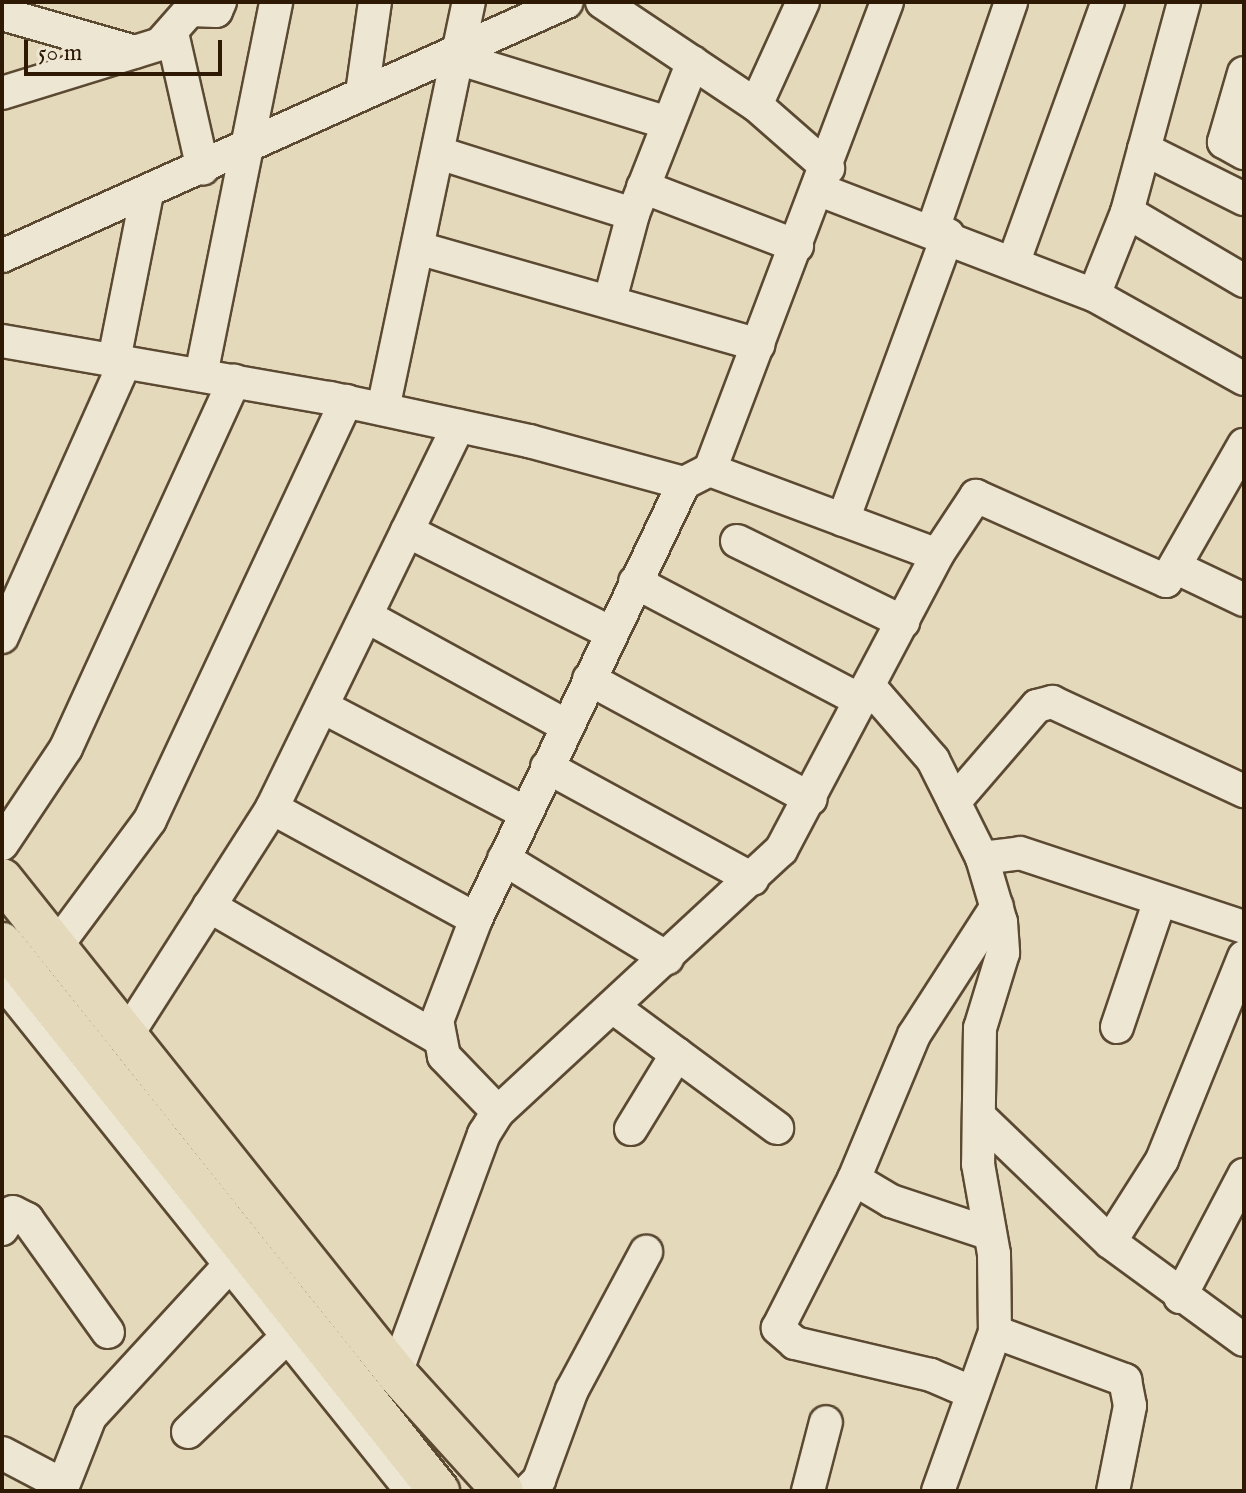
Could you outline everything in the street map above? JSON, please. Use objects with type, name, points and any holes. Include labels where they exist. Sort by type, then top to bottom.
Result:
[{"type":"main road","points":[[2,879],[129,1032],[396,1373],[503,1491]]},
{"type":"main road","points":[[2,943],[236,1258],[294,1330],[439,1491]]},
{"type":"street","points":[[201,375],[244,147],[276,2]]},
{"type":"street","points":[[362,93],[375,2]]},
{"type":"street","points":[[383,409],[469,2]]},
{"type":"street","points":[[2,256],[203,169],[362,93],[460,54],[567,2]]},
{"type":"street","points":[[602,2],[756,105],[824,179],[940,232],[1094,295],[1244,377]]},
{"type":"street","points":[[756,105],[803,2]]},
{"type":"street","points":[[436,1037],[476,919],[610,632],[635,582],[697,477],[758,345],[824,179],[887,2]]},
{"type":"street","points":[[843,520],[940,232],[1011,2]]},
{"type":"street","points":[[1014,261],[1108,2]]},
{"type":"street","points":[[1094,295],[1127,212],[1184,2]]},
{"type":"street","points":[[203,169],[172,33],[176,21],[204,4]]},
{"type":"street","points":[[2,14],[60,15],[135,52]]},
{"type":"street","points":[[2,93],[135,52],[172,33]]},
{"type":"street","points":[[460,54],[668,123]]},
{"type":"street","points":[[610,300],[638,201],[693,62]]},
{"type":"street","points":[[1244,73],[1224,142],[1244,153]]},
{"type":"street","points":[[1144,149],[1244,199]]},
{"type":"street","points":[[439,153],[638,201],[797,246]]},
{"type":"street","points":[[6,618],[120,361],[147,194]]},
{"type":"street","points":[[1127,212],[1244,281]]},
{"type":"street","points":[[418,248],[610,300],[758,345]]},
{"type":"street","points":[[2,341],[346,401],[697,477],[843,520],[937,555]]},
{"type":"street","points":[[2,844],[66,748],[234,381]]},
{"type":"street","points":[[58,944],[150,820],[346,401]]},
{"type":"street","points":[[129,1032],[272,808],[458,426]]},
{"type":"street","points":[[396,1373],[484,1134],[498,1112],[781,850],[811,799],[937,555],[972,501],[984,495],[1159,580],[1171,579],[1244,445]]},
{"type":"street","points":[[407,531],[610,632]]},
{"type":"street","points":[[737,541],[903,622]]},
{"type":"street","points":[[1177,568],[1244,600]]},
{"type":"street","points":[[635,582],[865,694],[933,760],[982,858],[997,906],[1003,953],[980,1028],[978,1164],[988,1233],[995,1332],[938,1491]]},
{"type":"street","points":[[366,616],[567,726]]},
{"type":"street","points":[[589,679],[811,799]]},
{"type":"street","points":[[954,802],[1037,706],[1052,702],[1244,791]]},
{"type":"street","points":[[323,707],[526,813]]},
{"type":"street","points":[[547,767],[752,879]]},
{"type":"street","points":[[272,808],[476,919]]},
{"type":"street","points":[[982,858],[1020,853],[1244,927]]},
{"type":"street","points":[[504,859],[667,958]]},
{"type":"street","points":[[1117,1027],[1160,900]]},
{"type":"street","points":[[209,906],[436,1037],[444,1056],[498,1112]]},
{"type":"street","points":[[973,1393],[931,1375],[783,1338],[778,1328],[854,1179],[914,1035],[997,906]]},
{"type":"street","points":[[1110,1242],[1162,1160],[1244,957]]},
{"type":"street","points":[[2,980],[236,1258],[90,1417],[62,1488],[2,1453]]},
{"type":"street","points":[[613,1007],[777,1128]]},
{"type":"street","points":[[631,1129],[677,1054]]},
{"type":"street","points":[[980,1117],[1110,1242],[1180,1297],[1244,1340]]},
{"type":"street","points":[[1180,1297],[1244,1175]]},
{"type":"street","points":[[854,1179],[891,1201],[988,1233]]},
{"type":"street","points":[[2,1229],[13,1212],[27,1219],[108,1332]]},
{"type":"street","points":[[528,1491],[539,1480],[572,1390],[646,1252]]},
{"type":"street","points":[[188,1432],[294,1330],[412,1491]]},
{"type":"street","points":[[995,1332],[1125,1380],[1130,1406],[1113,1491]]},
{"type":"street","points":[[808,1491],[826,1422]]}]
